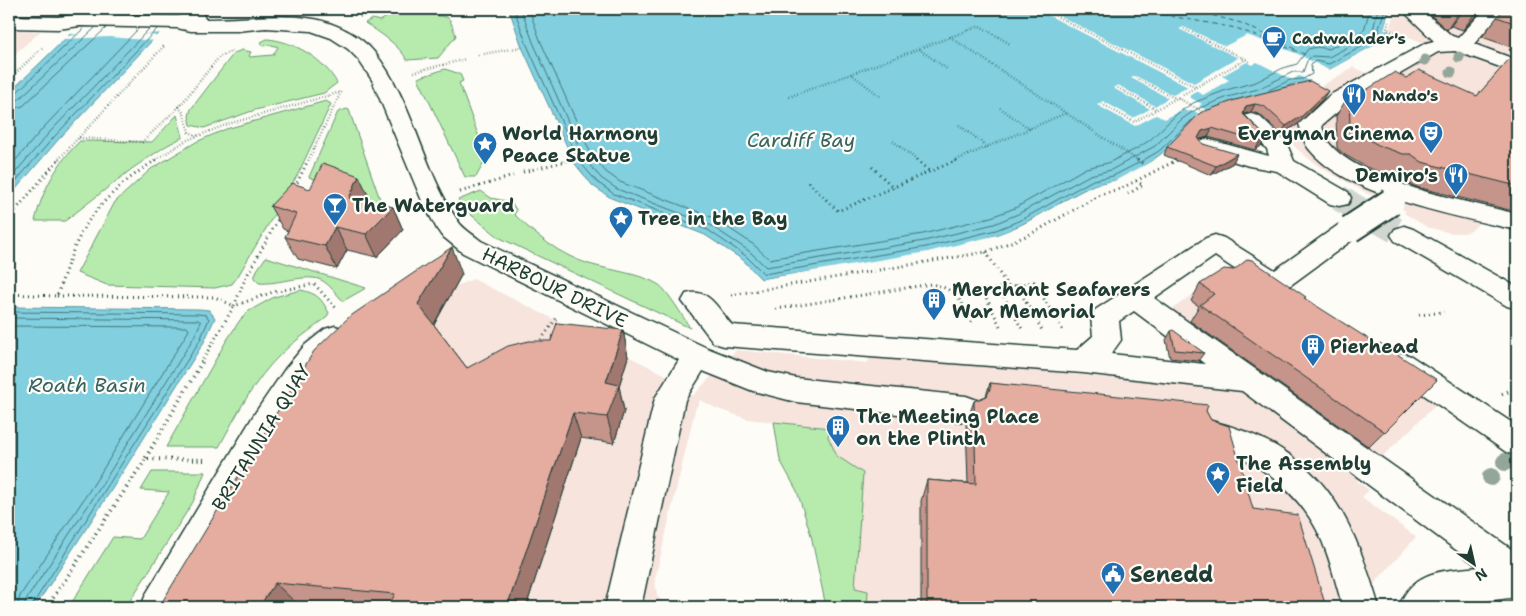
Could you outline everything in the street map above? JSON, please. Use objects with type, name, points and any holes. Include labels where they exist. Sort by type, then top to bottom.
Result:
[{"type":"street","points":[[1410,9],[1445,40],[1517,67]]},
{"type":"street","points":[[1495,9],[1463,44],[1433,47],[1338,100],[1310,124],[1310,134],[1315,144],[1334,161],[1388,188],[1397,197],[1517,222]]},
{"type":"street","points":[[9,17],[59,16],[80,20]]},
{"type":"street","points":[[9,22],[58,23],[80,20]]},
{"type":"street","name":"HARBOUR DRIVE","points":[[80,20],[174,30],[191,25],[258,27],[314,25],[338,34],[366,55],[382,80],[434,201],[450,229],[472,247],[697,356],[764,383],[796,390],[966,409]]},
{"type":"street","points":[[1251,121],[1278,147],[1283,165]]},
{"type":"street","points":[[1206,146],[1257,161],[1283,165],[1340,198]]},
{"type":"street","points":[[1275,283],[1397,197]]},
{"type":"street","points":[[1404,235],[1517,299]]},
{"type":"street","points":[[1083,362],[1108,340],[1105,317],[1215,244],[1300,298]]},
{"type":"street","points":[[444,264],[472,247]]},
{"type":"street","points":[[1134,297],[1517,574]]},
{"type":"street","points":[[696,302],[724,335],[1083,362],[1250,380]]},
{"type":"street","name":"BRITANNIA QUAY","points":[[159,607],[244,460],[295,377],[347,314]]},
{"type":"street","points":[[1382,351],[1517,443]]},
{"type":"street","points":[[623,607],[670,398],[697,356]]},
{"type":"street","points":[[1208,434],[1228,437],[1268,456],[1298,480],[1322,506],[1338,538],[1361,607]]},
{"type":"street","points":[[1417,607],[1433,590],[1517,580]]},
{"type":"path","points":[[358,19],[375,9]]},
{"type":"path","points":[[1042,9],[1196,87]]},
{"type":"path","points":[[394,11],[399,12]]},
{"type":"path","points":[[1391,16],[1387,29],[1402,35],[1394,39]]},
{"type":"path","points":[[789,97],[980,26],[1010,44]]},
{"type":"path","points":[[1184,29],[1251,62]]},
{"type":"path","points":[[9,218],[174,30]]},
{"type":"path","points":[[949,37],[1144,165]]},
{"type":"path","points":[[9,79],[49,41]]},
{"type":"path","points":[[478,55],[522,47]]},
{"type":"path","points":[[918,49],[947,69]]},
{"type":"path","points":[[78,138],[142,142],[179,107],[219,57],[232,51]]},
{"type":"path","points":[[414,72],[466,59]]},
{"type":"path","points":[[1102,104],[1134,122],[1246,59]]},
{"type":"path","points":[[850,74],[880,96]]},
{"type":"path","points":[[1136,78],[1211,116]]},
{"type":"path","points":[[1118,88],[1157,109]]},
{"type":"path","points":[[57,296],[70,258],[92,216],[115,192],[152,162],[185,141],[236,121],[341,92],[292,193]]},
{"type":"path","points":[[179,107],[184,114],[189,132],[198,136]]},
{"type":"path","points":[[1000,108],[1030,129]]},
{"type":"path","points":[[808,182],[838,211],[1066,114]]},
{"type":"path","points":[[959,125],[988,148]]},
{"type":"path","points":[[893,141],[931,172]]},
{"type":"path","points":[[523,172],[573,159]]},
{"type":"path","points":[[696,302],[986,252],[1031,234],[1102,194],[1122,188],[1175,162]]},
{"type":"path","points":[[872,168],[894,188]]},
{"type":"path","points":[[471,188],[513,176]]},
{"type":"path","points":[[1128,194],[1143,185],[1136,181]]},
{"type":"path","points":[[47,607],[145,459],[234,306],[245,278],[283,210]]},
{"type":"path","points":[[986,252],[1008,286]]},
{"type":"path","points":[[1002,331],[983,291],[1034,282],[1061,327]]},
{"type":"path","points":[[9,294],[215,297],[234,306],[279,289],[294,285],[314,284],[347,314]]},
{"type":"path","points":[[770,310],[931,284],[946,286],[956,292],[988,356]]},
{"type":"path","points":[[1016,285],[1043,332]]},
{"type":"path","points":[[999,288],[1025,334]]},
{"type":"path","points":[[1419,315],[1444,312]]},
{"type":"path","points":[[534,350],[556,319]]},
{"type":"path","points":[[1502,394],[1517,388]]},
{"type":"path","points":[[145,459],[244,460]]},
{"type":"shaded area","points":[[1396,9],[1517,9],[1517,230],[1479,219],[1477,225],[1471,231],[1462,233],[1450,233],[1427,227],[1404,213],[1406,211],[1391,202],[1374,194],[1370,195],[1318,166],[1288,139],[1282,127],[1290,105],[1353,67],[1369,74],[1424,43],[1390,29]]},
{"type":"shaded area","points":[[9,30],[41,31],[9,59]]},
{"type":"shaded area","points":[[1238,263],[1445,396],[1357,481],[1369,490],[1362,497],[1416,537],[1372,586],[1377,607],[826,607],[811,535],[797,491],[780,460],[774,422],[748,419],[718,409],[700,400],[695,410],[655,579],[657,595],[665,607],[198,607],[420,301],[473,279],[664,374],[693,396],[736,350],[868,363],[870,355],[1249,391],[1155,321]]},
{"type":"green space","points":[[405,9],[436,9],[438,16],[447,17],[450,20],[456,36],[438,58],[407,60],[394,44],[365,23],[372,19],[380,21],[393,13],[397,14]]},
{"type":"green space","points":[[267,39],[277,40],[298,47],[324,66],[337,83],[324,93],[255,110],[204,128],[191,125],[189,116],[191,109],[234,53],[242,50],[251,52],[250,57],[273,55],[278,47],[272,45],[262,46],[261,42]]},
{"type":"green space","points":[[445,69],[460,74],[463,81],[459,83],[483,148],[489,147],[493,156],[485,161],[476,177],[465,177],[418,78]]},
{"type":"green space","points":[[326,101],[331,104],[298,174],[232,284],[215,288],[107,285],[77,273],[115,202],[151,169],[196,142],[226,129]]},
{"type":"green space","points":[[349,110],[383,208],[360,221],[369,199],[309,177],[338,112]]},
{"type":"green space","points":[[177,115],[183,137],[133,168],[65,221],[35,221],[46,188],[64,159],[80,141],[152,142]]},
{"type":"green space","points":[[481,191],[491,198],[511,202],[517,211],[514,214],[539,237],[558,250],[589,264],[644,278],[659,285],[671,298],[690,328],[500,238],[470,214],[458,200]]},
{"type":"green space","points":[[266,257],[366,288],[343,301],[329,285],[317,279],[301,278],[259,283],[254,278]]},
{"type":"green space","points":[[301,290],[318,297],[329,313],[326,318],[286,349],[271,364],[247,398],[219,447],[166,447],[240,320],[249,311],[274,297]]},
{"type":"green space","points":[[774,422],[830,428],[828,437],[837,456],[863,473],[855,588],[868,591],[867,607],[826,607],[811,535],[797,491],[780,460]]},
{"type":"green space","points":[[152,472],[205,472],[193,502],[126,607],[69,607],[113,537],[140,539],[169,492],[141,490]]},
{"type":"water","points":[[182,9],[58,140],[9,197],[9,93],[71,33]]},
{"type":"water","name":"Cardiff Bay","points":[[509,9],[1390,9],[1384,29],[1395,34],[1329,70],[1318,66],[1326,72],[1303,86],[1297,83],[1290,85],[1175,141],[1148,164],[1113,181],[1094,185],[1009,230],[968,243],[910,256],[761,279],[743,260],[705,235],[611,198],[593,186],[575,164],[522,47]]},
{"type":"water","name":"Roath Basin","points":[[9,307],[199,309],[209,310],[215,318],[204,342],[35,607],[9,607]]},
{"type":"pier","points":[[95,9],[184,9],[164,33],[146,34],[160,37],[156,41],[110,37],[63,39],[66,36],[78,35],[68,33]]},
{"type":"pier","points":[[1036,9],[1046,9],[1194,83],[1238,58],[1179,29],[1184,27],[1225,46],[1247,35],[1298,54],[1329,70],[1395,34],[1384,29],[1390,9],[1392,9],[1387,28],[1398,34],[1304,88],[1294,84],[1297,83],[1303,86],[1310,81],[1299,76],[1292,80],[1257,62],[1252,65],[1247,62],[1222,76],[1229,80],[1203,95],[1197,91],[1189,97],[1202,104],[1199,106],[1215,115],[1262,99],[1288,87],[1115,183],[1096,187],[1024,227],[998,237],[927,254],[762,282],[758,280],[927,252],[997,235],[1023,225],[1095,185],[1114,181],[1162,155],[1175,141],[1205,117],[1192,110],[1188,112],[1183,109],[1165,119],[1156,115],[1135,126],[1097,105],[1103,101],[1133,118],[1150,109],[1113,88],[1118,85],[1155,106],[1168,98],[1131,78],[1136,76],[1173,95],[1188,87]]},
{"type":"building","points":[[1504,9],[1517,9],[1517,24],[1497,17]]},
{"type":"building","points":[[1517,50],[1517,186],[1422,162],[1411,154],[1403,154],[1380,146],[1359,134],[1350,126],[1349,95],[1356,89],[1363,92],[1395,72],[1406,78],[1419,70],[1477,96]]},
{"type":"building","points":[[1310,81],[1328,91],[1302,116],[1286,126],[1264,106],[1255,104],[1246,106],[1243,114],[1266,137],[1260,142],[1212,128],[1202,131],[1198,138],[1203,144],[1237,154],[1216,166],[1167,147],[1200,113],[1235,100]]},
{"type":"building","points":[[323,163],[359,176],[349,198],[393,207],[366,234],[335,227],[325,246],[285,237],[296,214],[270,206],[292,183],[310,189]]},
{"type":"building","points":[[452,247],[418,304],[467,368],[508,346],[529,341],[551,341],[557,323],[623,330],[606,382],[619,385],[607,417],[573,413],[507,607],[388,607],[395,594],[275,583],[259,607],[159,607],[314,351],[349,317]]},
{"type":"building","name":"Pierhead","points":[[1248,259],[1306,297],[1304,298],[1378,345],[1380,343],[1437,380],[1385,432],[1200,305],[1214,294],[1200,284],[1224,269],[1234,270]]},
{"type":"building","points":[[1173,330],[1204,353],[1175,350],[1171,331]]},
{"type":"building","points":[[990,383],[1208,405],[1206,411],[1211,420],[1229,426],[1253,509],[1298,515],[1326,607],[927,607],[927,480],[976,484],[974,401],[987,396],[991,386]]},
{"type":"ferry route","points":[[1146,9],[1170,16],[1236,28],[1309,56]]},
{"type":"ferry route","points":[[1188,9],[1241,23],[1297,50]]},
{"type":"tunnel","points":[[1339,198],[1404,235]]},
{"type":"place","name":"Cadwalader's","points":[[1274,59]]},
{"type":"place","name":"Nando's","points":[[1354,116]]},
{"type":"place","name":"Everyman Cinema","points":[[1431,154]]},
{"type":"place","name":"World Harmony Peace Statue","points":[[485,165]]},
{"type":"place","name":"Demiro's","points":[[1456,196]]},
{"type":"place","name":"The Waterguard","points":[[335,226]]},
{"type":"place","name":"Tree in the Bay","points":[[621,239]]},
{"type":"place","name":"Merchant Seafarers War Memorial","points":[[934,321]]},
{"type":"place","name":"Pierhead","points":[[1313,367]]},
{"type":"place","name":"The Meeting Place on the Plinth","points":[[838,448]]},
{"type":"place","name":"The Assembly Field","points":[[1218,495]]},
{"type":"place","name":"Senedd","points":[[1113,595]]}]
